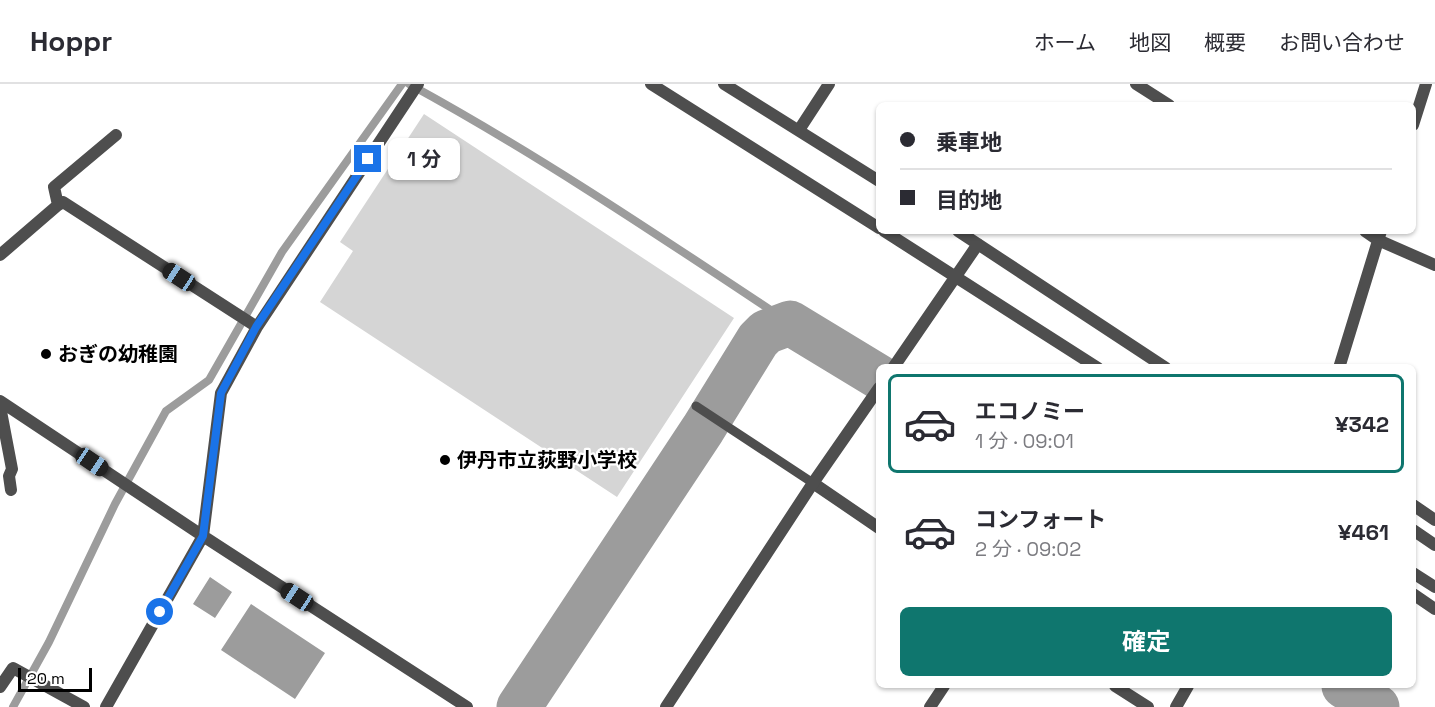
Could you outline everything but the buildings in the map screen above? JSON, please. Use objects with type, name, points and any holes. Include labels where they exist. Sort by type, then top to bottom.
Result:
[{"type":"street","points":[[106,707],[203,536],[221,393],[256,327],[418,84]]},
{"type":"street","points":[[651,84],[876,226]]},
{"type":"street","points":[[724,84],[876,179]]},
{"type":"street","points":[[799,130],[829,84]]},
{"type":"street","points":[[1136,84],[1164,102]]},
{"type":"street","points":[[1416,116],[1426,84]]},
{"type":"street","points":[[58,205],[54,187],[116,135]]},
{"type":"street","points":[[0,255],[63,202],[256,327]]},
{"type":"street","points":[[889,234],[1092,364]]},
{"type":"street","points":[[963,234],[1160,364]]},
{"type":"street","points":[[1340,364],[1380,235],[1435,265]]},
{"type":"street","points":[[896,364],[978,244]]},
{"type":"street","points":[[666,707],[813,483],[876,392]]},
{"type":"street","points":[[0,404],[467,707]]},
{"type":"street","points":[[0,404],[3,443],[12,469],[9,476],[11,490]]},
{"type":"street","points":[[813,483],[876,526]]},
{"type":"street","points":[[1416,507],[1435,520]]},
{"type":"street","points":[[1416,532],[1435,545]]},
{"type":"street","points":[[1416,575],[1435,587]]},
{"type":"street","points":[[1416,596],[1435,609]]},
{"type":"street","points":[[0,687],[13,668],[84,707]]},
{"type":"street","points":[[930,707],[943,688]]},
{"type":"street","points":[[1118,688],[1148,707]]},
{"type":"street","points":[[1176,707],[1187,688]]},
{"type":"lane","points":[[696,406],[813,483]]},
{"type":"shaded area","points":[[424,114],[734,318],[617,497],[320,302],[353,251],[340,242]]},
{"type":"shaded area","points":[[210,577],[232,592],[215,618],[193,604]]},
{"type":"shaded area","points":[[251,604],[325,653],[295,699],[221,650]]},
{"type":"waterway","points":[[13,707],[49,642],[115,504],[166,411],[209,380],[282,252],[402,84]]},
{"type":"waterway","points":[[409,84],[555,169],[790,323]]},
{"type":"waterway","points":[[519,707],[703,429],[758,340],[766,332],[790,323],[876,375]]},
{"type":"waterway","points":[[1347,688],[1377,707]]},
{"type":"place","name":"おぎの幼稚園","points":[[46,354]]},
{"type":"place","name":"伊丹市立荻野小学校","points":[[445,460]]},
{"type":"route","points":[[160,612],[203,536],[221,393],[256,327],[368,159]]}]
